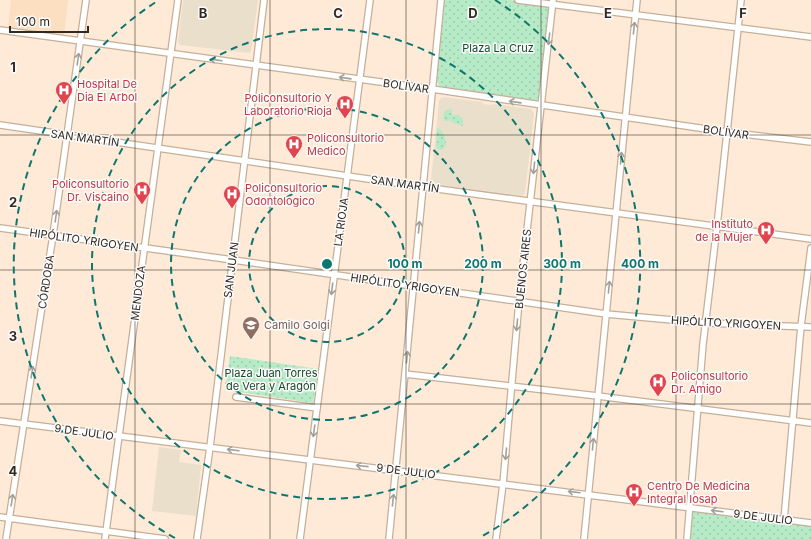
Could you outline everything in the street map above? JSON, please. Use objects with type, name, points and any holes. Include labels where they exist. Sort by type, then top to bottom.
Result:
[{"type":"street","name":"CÓRDOBA","points":[[6,539],[53,235],[86,0]]},
{"type":"street","name":"MENDOZA","points":[[105,539],[178,0]]},
{"type":"street","name":"SAN JUAN","points":[[197,539],[210,448],[264,0]]},
{"type":"street","name":"LA RIOJA","points":[[300,539],[370,0]]},
{"type":"street","points":[[390,539],[441,0]]},
{"type":"street","points":[[518,0],[553,3],[811,37]]},
{"type":"street","points":[[584,539],[637,0]]},
{"type":"street","points":[[687,539],[697,409],[741,0]]},
{"type":"street","name":"BUENOS AIRES","points":[[496,539],[503,484],[519,301],[553,3]]},
{"type":"street","name":"BOLÍVAR","points":[[0,30],[432,89],[727,132],[811,142]]},
{"type":"street","name":"SAN MARTÍN","points":[[0,125],[158,149],[811,239]]},
{"type":"street","name":"HIPÓLITO YRIGOYEN","points":[[0,228],[606,314],[706,323],[811,327]]},
{"type":"street","points":[[784,520],[801,326],[811,248]]},
{"type":"street","points":[[405,374],[598,396],[811,423]]},
{"type":"street","points":[[236,397],[317,408]]},
{"type":"street","name":"9 DE JULIO","points":[[0,421],[811,523]]},
{"type":"street","points":[[0,517],[165,539]]},
{"type":"shaded area","points":[[11,0],[68,0],[64,36],[8,27]]},
{"type":"shaded area","points":[[183,0],[258,0],[251,51],[249,53],[180,45],[178,41]]},
{"type":"shaded area","points":[[443,97],[482,102],[483,104],[531,109],[534,113],[525,193],[522,196],[434,184],[431,180],[439,100]]},
{"type":"shaded area","points":[[159,447],[181,450],[179,462],[201,465],[196,516],[152,511]]},
{"type":"green space","name":"Plaza La Cruz","points":[[444,0],[511,0],[545,5],[551,11],[540,98],[533,102],[440,88],[437,81],[438,70],[436,69],[437,60],[439,59]]},
{"type":"green space","points":[[450,109],[452,111],[452,115],[459,115],[463,120],[463,126],[451,122],[450,119],[448,121],[444,120],[444,112]]},
{"type":"green space","points":[[437,128],[442,132],[446,141],[445,147],[442,150],[436,147]]},
{"type":"green space","name":"Plaza Juan Torres de Vera y Aragón","points":[[230,356],[318,369],[313,403],[225,390]]},
{"type":"green space","points":[[692,511],[811,525],[811,539],[689,539]]},
{"type":"place","name":"Hospital De Dia El Arbol","points":[[64,105]]},
{"type":"place","name":"Policonsultorio Y Laboratorio Rioja","points":[[345,119]]},
{"type":"place","name":"Policonsultorio Medico","points":[[294,159]]},
{"type":"place","name":"Policonsultorio Dr. Viscaino","points":[[142,205]]},
{"type":"place","name":"Policonsultorio Odontologico","points":[[232,209]]},
{"type":"place","name":"Instituto de la Mujer","points":[[766,245]]},
{"type":"place","name":"Camilo Golgi","points":[[251,340]]},
{"type":"place","name":"Policonsultorio Dr. Amigo","points":[[658,397]]},
{"type":"place","name":"Centro De Medicina Integral Iosap","points":[[634,507]]}]
